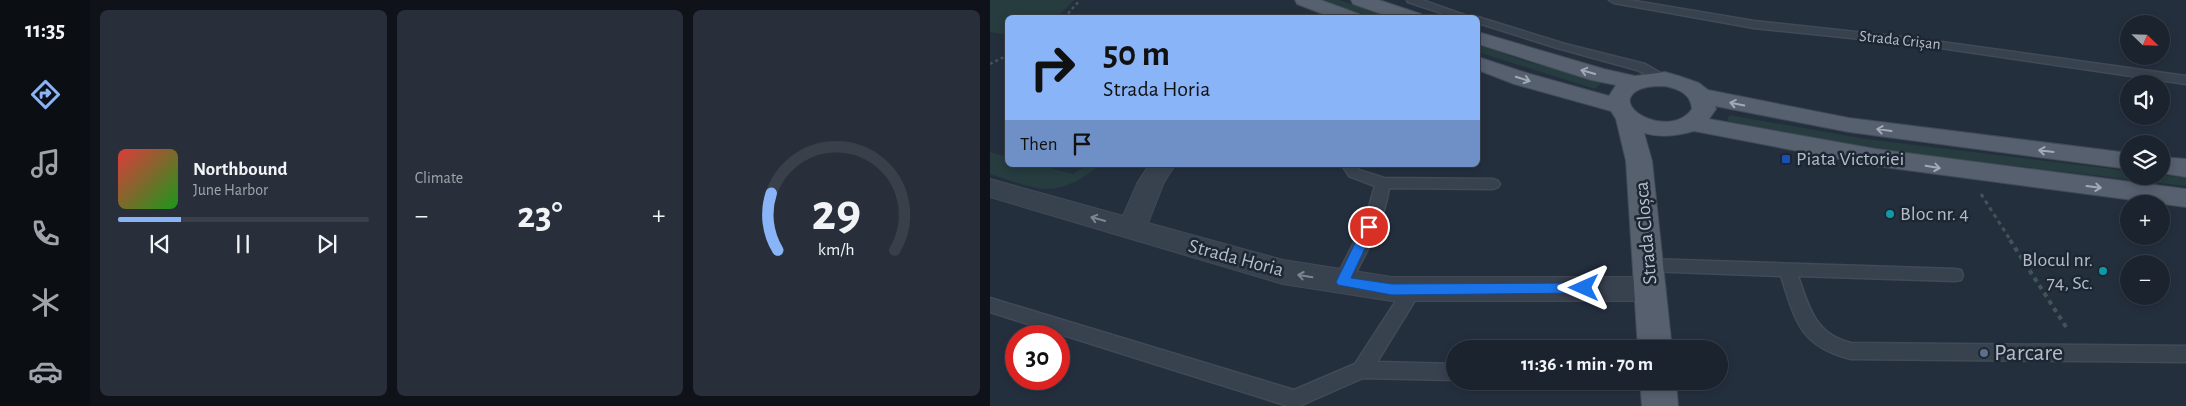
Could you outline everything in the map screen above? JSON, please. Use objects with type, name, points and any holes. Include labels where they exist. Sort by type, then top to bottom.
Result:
[{"type":"main road","points":[[1304,0],[1344,15]]},
{"type":"main road","points":[[1360,0],[1405,15]]},
{"type":"main road","points":[[1480,39],[1581,70],[1636,83]]},
{"type":"main road","points":[[1480,64],[1623,112],[1648,128],[1665,129],[1691,123],[1700,117],[1704,109],[1701,96]]},
{"type":"main road","points":[[1623,112],[1620,94],[1626,88],[1645,80],[1665,79],[1690,87],[1701,96],[1848,125],[2120,160]]},
{"type":"main road","name":"Strada Cloșca","points":[[1623,112],[1640,162],[1655,340]]},
{"type":"main road","points":[[1691,123],[1773,141],[1942,168],[2186,198]]},
{"type":"main road","points":[[1640,162],[1665,129]]},
{"type":"main road","points":[[2170,166],[2186,168]]},
{"type":"main road","points":[[1659,390],[1660,406]]},
{"type":"street","points":[[1131,229],[1151,182],[1161,167]]},
{"type":"street","name":"Strada Horia","points":[[990,188],[1284,272],[1392,290],[1649,277]]},
{"type":"lane","points":[[1412,0],[1459,15]]},
{"type":"lane","name":"Strada Crișan","points":[[1614,0],[1706,18],[1980,50],[2146,76],[2186,80]]},
{"type":"lane","points":[[1480,21],[1641,68],[1665,79]]},
{"type":"lane","points":[[1350,167],[1354,173],[1383,183],[1493,184]]},
{"type":"lane","points":[[1342,282],[1362,244],[1382,193],[1383,183]]},
{"type":"lane","points":[[1649,277],[1788,270],[1956,275]]},
{"type":"lane","points":[[1788,270],[1801,307],[1813,332],[1828,344],[1851,351],[2186,354]]},
{"type":"lane","points":[[1362,370],[1413,289]]},
{"type":"lane","points":[[990,305],[1294,399],[1362,370],[1446,372]]},
{"type":"path","points":[[1067,15],[1080,0]]},
{"type":"path","points":[[990,64],[1005,56]]},
{"type":"path","points":[[1981,194],[2084,354]]},
{"type":"green space","points":[[990,0],[1074,0],[1059,15],[1005,15],[1005,35],[990,32]]},
{"type":"green space","points":[[1320,0],[1339,0],[1385,15],[1365,15]]},
{"type":"green space","points":[[1480,46],[1528,62],[1603,81],[1595,89],[1480,53]]},
{"type":"green space","points":[[1729,115],[1866,139],[2120,170],[2120,178],[1867,148],[1727,121]]},
{"type":"green space","points":[[990,152],[1005,156],[1005,167],[1046,167],[1073,174],[1084,167],[1097,167],[1069,185],[1047,189],[1018,183],[990,174]]},
{"type":"green space","points":[[2170,176],[2186,178],[2186,186],[2170,184]]},
{"type":"place","name":"Piata Victoriei","points":[[1786,159]]},
{"type":"place","name":"Bloc nr. 4","points":[[1890,214]]},
{"type":"place","name":"Blocul nr. 74, Sc.","points":[[2103,271]]},
{"type":"place","name":"Parcare","points":[[1984,353]]},
{"type":"route","points":[[1369,227],[1342,282],[1392,290],[1584,288]]}]
